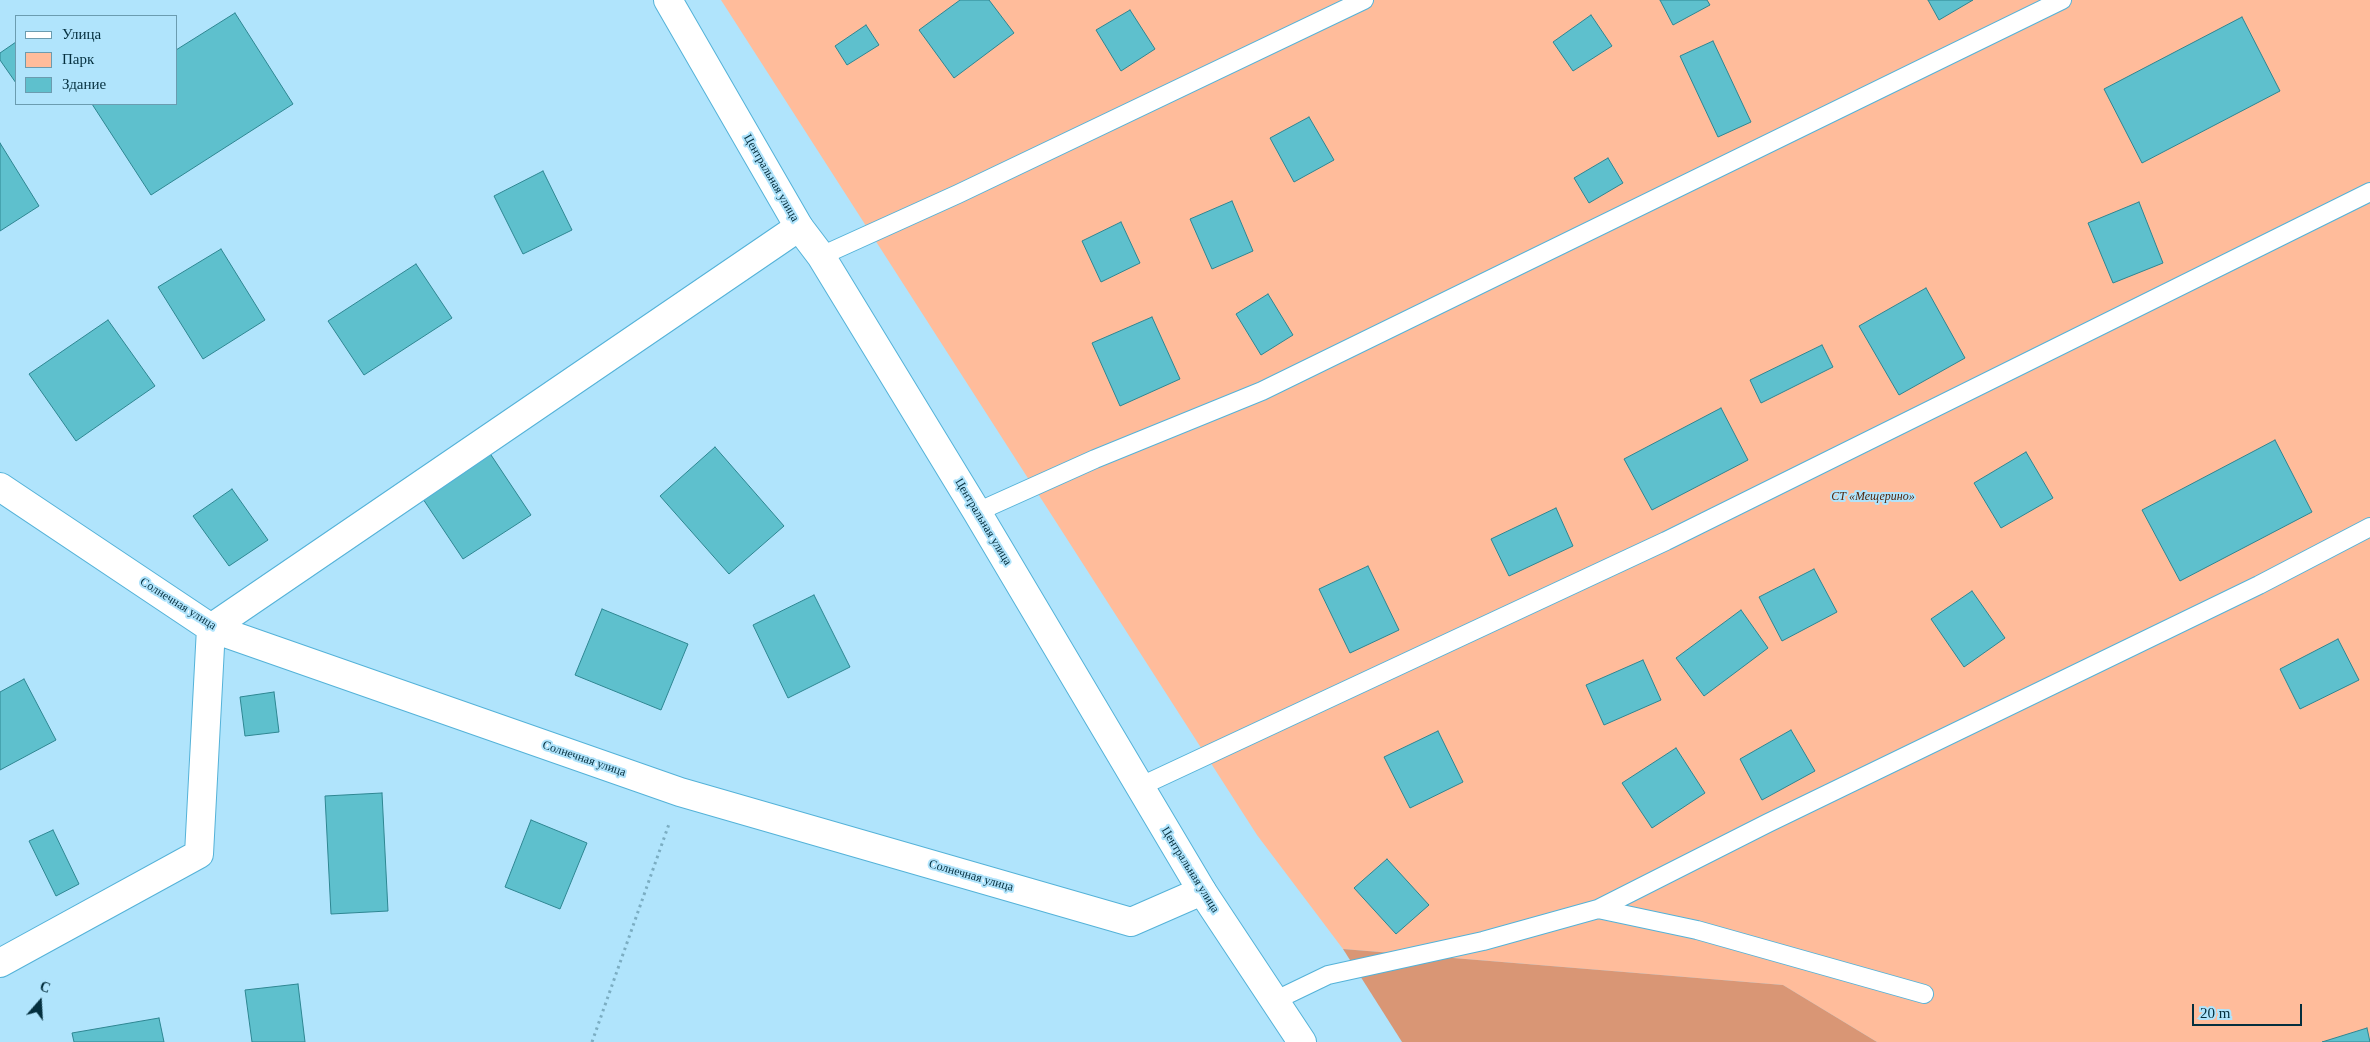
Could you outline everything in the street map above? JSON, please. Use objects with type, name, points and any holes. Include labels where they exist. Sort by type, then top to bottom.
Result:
[{"type":"street","name":"Центральная улица","points":[[668,0],[799,227],[821,256],[977,512],[1139,788],[1202,891],[1302,1042]]},
{"type":"street","points":[[0,963],[199,854],[211,628],[799,227]]},
{"type":"street","name":"Солнечная улица","points":[[0,487],[211,628],[680,792],[1131,922],[1202,891]]},
{"type":"lane","points":[[821,256],[958,194],[1364,0]]},
{"type":"lane","points":[[977,512],[1095,459],[1262,391],[2062,0]]},
{"type":"lane","points":[[1139,788],[1666,541],[2370,192]]},
{"type":"lane","points":[[1274,1001],[1328,974],[1482,941],[1598,909],[1768,823],[2259,585],[2370,527]]},
{"type":"lane","points":[[1598,909],[1697,930],[1924,994]]},
{"type":"path","points":[[592,1042],[680,792]]},
{"type":"green space","name":"СТ «Мещерино»","points":[[721,0],[2370,0],[2370,1042],[1877,1042],[1783,985],[1343,949],[1257,835]]},
{"type":"shaded area","points":[[1343,949],[1783,985],[1877,1042],[1402,1042]]},
{"type":"building","points":[[960,0],[989,0],[1014,33],[954,78],[919,30]]},
{"type":"building","points":[[1660,0],[1707,0],[1710,5],[1673,25]]},
{"type":"building","points":[[1928,0],[1973,0],[1939,20]]},
{"type":"building","points":[[1130,10],[1155,49],[1121,71],[1096,30]]},
{"type":"building","points":[[235,13],[293,104],[151,195],[93,105],[178,105],[178,49]]},
{"type":"building","points":[[1591,15],[1612,46],[1573,71],[1553,42]]},
{"type":"building","points":[[2242,17],[2280,91],[2142,163],[2104,89]]},
{"type":"building","points":[[866,25],[879,45],[847,65],[835,46]]},
{"type":"building","points":[[1713,41],[1751,122],[1718,137],[1680,56]]},
{"type":"building","points":[[15,43],[15,82],[0,60],[0,53]]},
{"type":"building","points":[[1309,117],[1334,160],[1294,182],[1270,138]]},
{"type":"building","points":[[0,143],[39,206],[0,231]]},
{"type":"building","points":[[1608,158],[1623,183],[1589,203],[1574,178]]},
{"type":"building","points":[[543,171],[572,230],[523,254],[494,196]]},
{"type":"building","points":[[1232,201],[1253,251],[1212,269],[1190,219]]},
{"type":"building","points":[[2139,202],[2163,263],[2113,283],[2088,223]]},
{"type":"building","points":[[1121,222],[1140,263],[1101,282],[1082,241]]},
{"type":"building","points":[[221,249],[265,320],[203,359],[158,287]]},
{"type":"building","points":[[416,264],[452,318],[364,375],[328,321]]},
{"type":"building","points":[[1926,288],[1965,358],[1899,395],[1859,326]]},
{"type":"building","points":[[1268,294],[1293,335],[1261,355],[1236,314]]},
{"type":"building","points":[[1152,317],[1180,379],[1120,406],[1092,343]]},
{"type":"building","points":[[108,320],[155,386],[76,441],[29,374]]},
{"type":"building","points":[[1822,345],[1833,367],[1761,403],[1750,380]]},
{"type":"building","points":[[1721,408],[1748,460],[1652,510],[1624,459]]},
{"type":"building","points":[[2275,440],[2312,512],[2180,581],[2142,510]]},
{"type":"building","points":[[715,447],[784,526],[729,574],[660,496]]},
{"type":"building","points":[[487,449],[531,515],[463,559],[419,493]]},
{"type":"building","points":[[2026,452],[2053,498],[2001,528],[1974,483]]},
{"type":"building","points":[[232,489],[268,540],[229,566],[193,516]]},
{"type":"building","points":[[1556,508],[1573,546],[1509,576],[1491,539]]},
{"type":"building","points":[[1368,566],[1399,630],[1350,653],[1319,589]]},
{"type":"building","points":[[1814,569],[1837,612],[1782,641],[1759,597]]},
{"type":"building","points":[[1972,591],[2005,638],[1964,667],[1931,619]]},
{"type":"building","points":[[814,595],[850,667],[788,698],[753,625]]},
{"type":"building","points":[[602,609],[688,644],[661,710],[575,675]]},
{"type":"building","points":[[1741,610],[1768,648],[1704,696],[1676,658]]},
{"type":"building","points":[[2338,639],[2359,680],[2300,709],[2280,669]]},
{"type":"building","points":[[1643,660],[1661,700],[1604,725],[1586,685]]},
{"type":"building","points":[[24,679],[56,740],[0,770],[0,692]]},
{"type":"building","points":[[274,692],[279,732],[245,736],[240,697]]},
{"type":"building","points":[[1791,730],[1815,771],[1762,800],[1740,759]]},
{"type":"building","points":[[1438,731],[1463,782],[1410,808],[1384,757]]},
{"type":"building","points":[[1676,748],[1705,793],[1652,828],[1622,783]]},
{"type":"building","points":[[382,793],[388,911],[331,914],[325,796]]},
{"type":"building","points":[[531,820],[587,843],[560,909],[505,887]]},
{"type":"building","points":[[53,830],[79,884],[56,896],[29,841]]},
{"type":"building","points":[[1387,859],[1429,905],[1396,934],[1354,888]]},
{"type":"building","points":[[298,984],[305,1042],[252,1042],[245,990]]},
{"type":"building","points":[[159,1018],[164,1042],[74,1042],[72,1033]]},
{"type":"building","points":[[2367,1028],[2370,1042],[2322,1042]]}]
